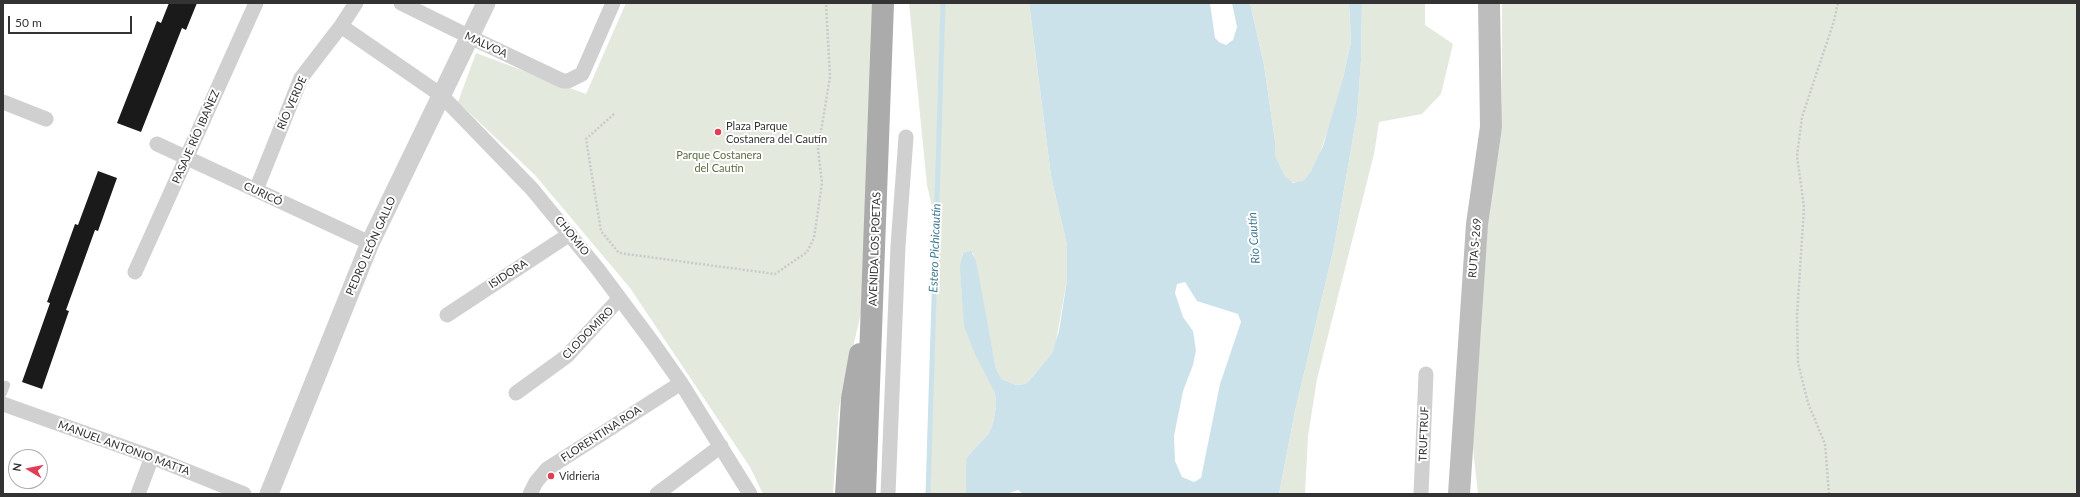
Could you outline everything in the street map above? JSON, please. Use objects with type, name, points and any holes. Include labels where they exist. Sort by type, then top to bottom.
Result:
[{"type":"main road","name":"AVENIDA LOS POETAS","points":[[865,494],[873,317],[883,3]]},
{"type":"main road","name":"RUTA S-269","points":[[1459,494],[1477,224],[1491,127],[1490,3]]},
{"type":"main road","points":[[846,494],[852,398],[859,358],[873,317]]},
{"type":"street","name":"PASAJE RÍO IBAÑEZ","points":[[135,272],[256,3]]},
{"type":"street","name":"RÍO VERDE","points":[[256,190],[301,78],[341,26],[356,3]]},
{"type":"street","name":"MALVOA","points":[[401,3],[564,81],[573,80],[582,74],[612,3]]},
{"type":"street","name":"PEDRO LEÓN GALLO","points":[[269,494],[370,243],[486,3]]},
{"type":"street","name":"CHOMIO","points":[[341,26],[442,95],[532,188],[597,268],[653,343],[681,383],[750,494]]},
{"type":"street","points":[[3,102],[46,120]]},
{"type":"street","points":[[888,494],[898,246],[906,137]]},
{"type":"street","name":"CURICÓ","points":[[157,144],[370,243]]},
{"type":"street","name":"ISIDORA","points":[[447,315],[570,234]]},
{"type":"street","name":"CLODOMIRO","points":[[516,393],[567,356],[619,299]]},
{"type":"street","name":"TRUFTRUF","points":[[1421,494],[1426,374]]},
{"type":"street","name":"FLORENTINA ROA","points":[[530,494],[536,482],[547,469],[681,383]]},
{"type":"street","name":"MANUEL ANTONIO MATTA","points":[[3,404],[152,457],[244,494]]},
{"type":"street","points":[[656,494],[721,446]]},
{"type":"street","points":[[138,494],[152,457]]},
{"type":"lane","points":[[3,393],[6,385]]},
{"type":"path","points":[[614,114],[586,139],[601,231],[619,253],[775,274],[807,252],[814,238],[822,183],[818,149],[830,77],[826,3]]},
{"type":"path","points":[[1829,494],[1825,444],[1808,403],[1798,363],[1797,316],[1804,207],[1797,156],[1802,117],[1834,21],[1838,3]]},
{"type":"green space","name":"Parque Costanera del Cautín","points":[[626,3],[876,3],[861,313],[839,407],[833,494],[763,494],[750,467],[630,288],[535,175],[458,102],[476,53],[586,94]]},
{"type":"green space","points":[[909,3],[1029,3],[1051,176],[1067,245],[1067,280],[1056,341],[1052,353],[1030,380],[1025,384],[1016,385],[1002,379],[996,369],[973,253],[963,253],[962,255],[961,286],[965,326],[995,393],[996,406],[993,423],[989,433],[967,457],[966,494],[928,494],[936,224],[927,185]]},
{"type":"green space","points":[[1250,3],[1349,3],[1351,42],[1330,124],[1318,158],[1311,171],[1303,181],[1297,183],[1291,182],[1285,176],[1275,155],[1275,141],[1264,65]]},
{"type":"green space","points":[[1362,3],[1425,3],[1425,25],[1453,44],[1441,94],[1422,114],[1379,122],[1374,154],[1317,379],[1308,436],[1305,494],[1279,494],[1295,411],[1334,247],[1357,115],[1361,61]]},
{"type":"green space","points":[[1502,3],[2077,3],[2077,494],[1478,494],[1471,430],[1485,235],[1502,128]]},
{"type":"water","name":"Río Cautín","points":[[1029,3],[1210,3],[1215,38],[1219,42],[1226,45],[1233,40],[1237,27],[1232,3],[1250,3],[1264,65],[1275,141],[1275,155],[1285,176],[1293,183],[1303,181],[1311,171],[1323,146],[1343,78],[1351,42],[1349,3],[1362,3],[1361,61],[1357,115],[1334,247],[1295,411],[1279,494],[1023,494],[1018,490],[1007,494],[966,494],[967,457],[989,433],[993,423],[996,406],[995,393],[975,354],[964,326],[960,266],[963,253],[971,251],[976,261],[996,369],[1002,379],[1016,385],[1025,384],[1052,353],[1059,331],[1067,280],[1067,245],[1051,176]],"holes":[[[1185,282],[1197,301],[1238,314],[1241,322],[1220,384],[1201,478],[1194,482],[1182,477],[1175,461],[1174,436],[1183,391],[1193,365],[1196,350],[1193,331],[1183,317],[1175,293],[1177,284]]]},
{"type":"building","points":[[169,3],[197,3],[186,30],[182,28],[141,132],[117,123],[157,21],[161,23]]},
{"type":"building","points":[[98,171],[117,178],[98,231],[95,230],[66,310],[69,311],[42,389],[22,382],[50,303],[47,302],[75,224],[78,225]]},
{"type":"waterway","name":"Estero Pichicautín","points":[[928,494],[943,3]]},
{"type":"place","name":"Plaza Parque Costanera del Cautín","points":[[718,132]]},
{"type":"place","name":"Vidrieria","points":[[551,476]]}]
